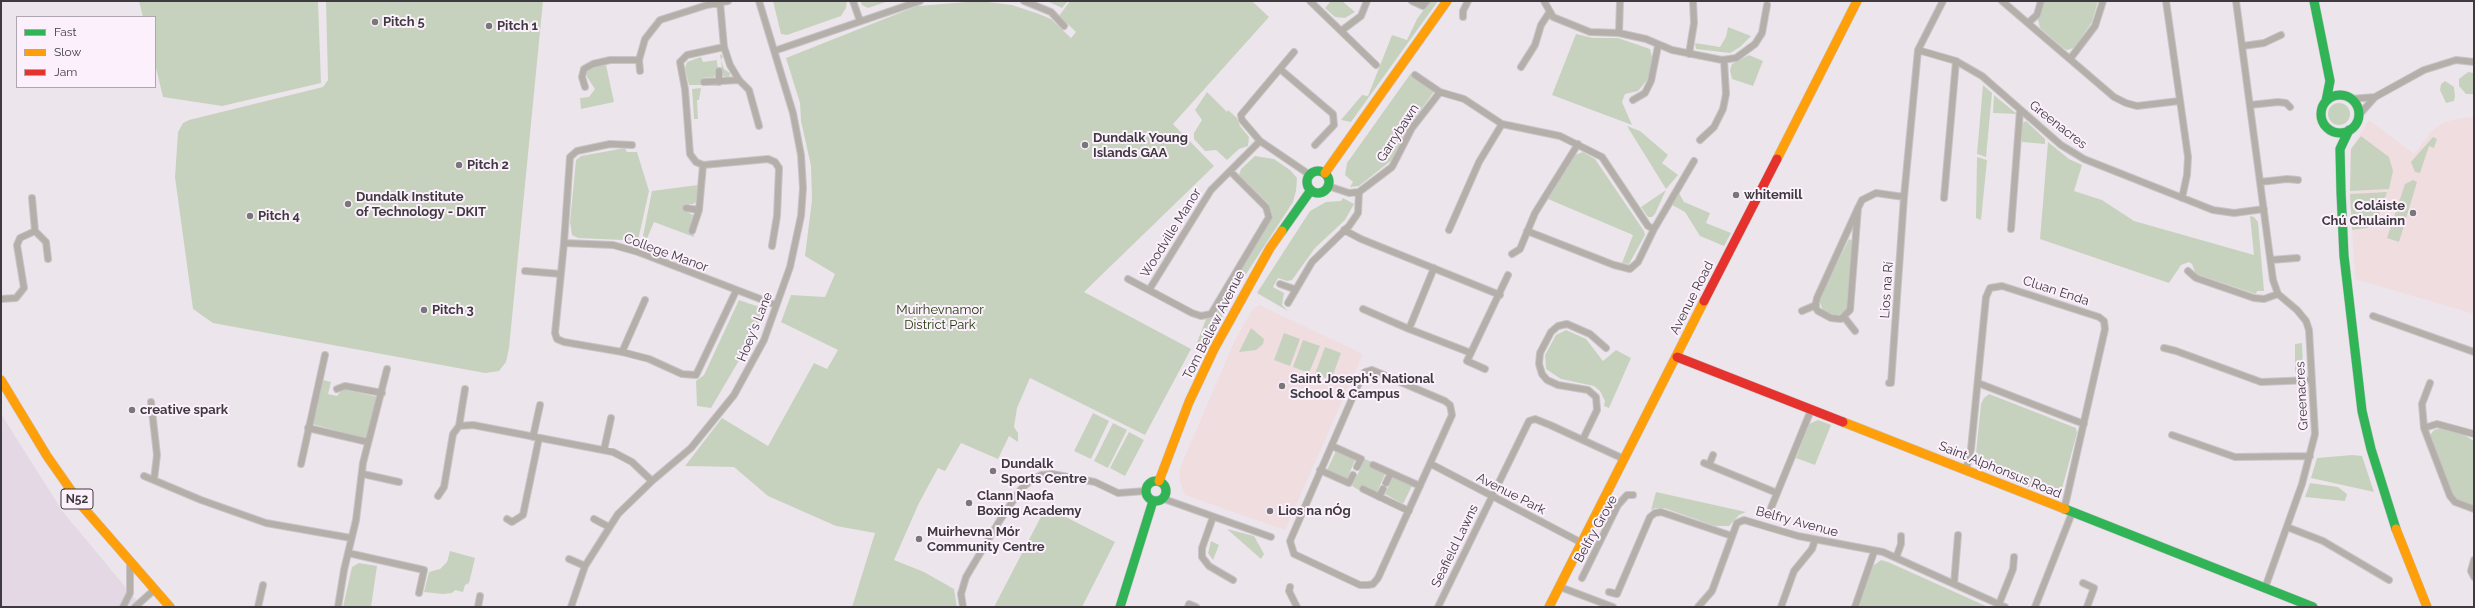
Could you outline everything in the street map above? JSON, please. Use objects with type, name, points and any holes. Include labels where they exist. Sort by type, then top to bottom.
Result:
[{"type":"street","points":[[640,71],[639,60],[642,44],[648,33],[665,17],[728,1]]},
{"type":"street","name":"Hoey's Lane","points":[[571,607],[585,566],[609,527],[622,510],[652,481],[700,439],[734,395],[755,360],[796,246],[801,216],[803,188],[798,136],[759,1]]},
{"type":"street","points":[[853,1],[860,20]]},
{"type":"street","points":[[774,50],[920,1]]},
{"type":"street","points":[[1024,1],[1051,12],[1064,26]]},
{"type":"street","points":[[1310,1],[1376,65]]},
{"type":"street","points":[[1341,31],[1361,16],[1367,1]]},
{"type":"street","points":[[1412,1],[1423,6],[1427,1]]},
{"type":"street","points":[[1325,173],[1447,1]]},
{"type":"street","points":[[1463,17],[1463,11],[1468,1]]},
{"type":"street","points":[[1544,1],[1549,13],[1558,20],[1590,32],[1619,33],[1646,40],[1658,46],[1713,60],[1736,58],[1755,44],[1762,33],[1767,5]]},
{"type":"street","points":[[1619,33],[1620,1]]},
{"type":"street","points":[[1689,54],[1694,23],[1693,1]]},
{"type":"street","name":"Avenue Road","points":[[1549,607],[1857,1]]},
{"type":"street","points":[[1858,208],[1852,305],[1844,317],[1836,319],[1826,316],[1818,311],[1816,304],[1858,208],[1862,200],[1876,193],[1904,197],[1918,50],[1943,1]]},
{"type":"street","points":[[2002,1],[2029,22],[2114,97],[2126,104],[2148,106],[2179,101]]},
{"type":"street","points":[[2029,22],[2037,15],[2041,1]]},
{"type":"street","points":[[2070,59],[2095,26],[2103,1]]},
{"type":"street","points":[[2166,1],[2186,145],[2187,175],[2182,198]]},
{"type":"street","points":[[2188,272],[2196,278],[2254,298],[2264,299],[2278,294],[2273,280],[2270,260],[2236,1]]},
{"type":"street","points":[[2314,1],[2330,81],[2326,101],[2321,111],[2321,118],[2326,128],[2332,132],[2340,133],[2349,130],[2354,126],[2358,116],[2375,97],[2424,70],[2456,60],[2474,62]]},
{"type":"street","points":[[720,2],[724,47],[730,65],[749,90],[759,126]]},
{"type":"street","points":[[1521,68],[1549,13]]},
{"type":"street","points":[[2243,46],[2264,43],[2281,35]]},
{"type":"street","points":[[1633,100],[1645,93],[1651,81],[1658,46]]},
{"type":"street","points":[[724,47],[687,55],[680,62],[685,89],[690,154],[696,162],[703,165],[768,159],[774,162],[779,168],[779,186],[777,216],[772,246]]},
{"type":"street","name":"Greenacres","points":[[1918,50],[1956,61],[1982,76],[2061,145],[2084,159],[2223,213],[2264,208]]},
{"type":"street","points":[[1294,52],[1241,114],[1242,120],[1260,141],[1310,174]]},
{"type":"street","points":[[585,86],[582,77],[584,69],[593,64],[610,60],[639,60]]},
{"type":"street","points":[[1700,140],[1714,127],[1723,109],[1726,94],[1724,60]]},
{"type":"street","points":[[1944,198],[1956,61]]},
{"type":"street","points":[[1280,69],[1332,114],[1334,124],[1314,145]]},
{"type":"street","points":[[719,71],[719,82]]},
{"type":"street","points":[[1415,75],[1440,92],[1464,99],[1502,124],[1560,136],[1602,157],[1648,226],[1654,229]]},
{"type":"street","points":[[704,82],[740,80]]},
{"type":"street","points":[[2330,81],[2342,95],[2351,99],[2375,97]]},
{"type":"street","name":"Garrybawn","points":[[1359,192],[1392,167],[1412,128],[1440,92]]},
{"type":"street","points":[[2326,101],[2333,96],[2342,95]]},
{"type":"street","points":[[2351,99],[2358,109],[2358,116]]},
{"type":"street","points":[[2250,105],[2278,102],[2286,103],[2290,107]]},
{"type":"street","points":[[2011,229],[2020,110]]},
{"type":"street","points":[[1449,230],[1479,162],[1502,124]]},
{"type":"street","points":[[2340,149],[2349,130]]},
{"type":"street","points":[[2332,132],[2340,149],[2344,256],[2362,411],[2371,449],[2392,518],[2427,607]]},
{"type":"street","name":"Woodville Manor","points":[[1149,290],[1211,190],[1260,141]]},
{"type":"street","points":[[632,145],[610,144],[577,151],[570,157],[564,243],[555,333],[557,339],[564,342],[622,352],[649,359],[682,374],[696,375],[736,291]]},
{"type":"street","points":[[1512,254],[1520,249],[1527,231],[1553,182],[1578,144]]},
{"type":"street","points":[[1527,231],[1614,265],[1630,269],[1638,262],[1654,229],[1694,161]]},
{"type":"street","points":[[692,231],[699,210],[703,165]]},
{"type":"street","name":"Woodville Manor","points":[[1128,279],[1198,316],[1208,315],[1214,311],[1269,217],[1266,208],[1230,171]]},
{"type":"street","points":[[1316,171],[1325,173],[1329,179],[1328,186],[1321,192],[1310,190],[1307,181],[1310,174],[1316,171]]},
{"type":"street","points":[[2260,182],[2287,179],[2298,180]]},
{"type":"street","points":[[1288,302],[1294,289],[1320,252],[1344,230],[1358,213],[1359,192],[1349,193],[1328,186]]},
{"type":"street","name":"Tom Bellew Avenue","points":[[1159,481],[1189,402],[1214,349],[1270,248],[1310,190]]},
{"type":"street","name":"Lios na Rí","points":[[1889,383],[1891,383],[1892,378],[1904,197]]},
{"type":"street","points":[[32,198],[35,231],[46,242],[48,259]]},
{"type":"street","points":[[686,208],[699,210]]},
{"type":"street","points":[[1344,230],[1361,239],[1500,295]]},
{"type":"street","points":[[1,299],[16,298],[24,288],[17,245],[20,238],[35,231]]},
{"type":"street","name":"College Manor","points":[[564,243],[613,245],[638,252],[736,291],[776,305]]},
{"type":"street","points":[[2270,260],[2297,258]]},
{"type":"street","points":[[1409,329],[1434,268]]},
{"type":"street","points":[[525,271],[561,274]]},
{"type":"street","points":[[1485,369],[1467,361],[1500,295],[1508,275]]},
{"type":"street","points":[[1280,284],[1294,289]]},
{"type":"street","name":"Cluan Enda","points":[[1966,470],[1971,449],[1986,297],[1993,287],[2002,286],[2099,317],[2104,321],[2105,329],[2084,424],[2068,511],[2035,607]]},
{"type":"street","name":"Greenacres","points":[[2265,588],[2287,527],[2316,434],[2307,325],[2297,310],[2278,294]]},
{"type":"street","points":[[622,352],[644,300]]},
{"type":"street","points":[[1802,311],[1816,304]]},
{"type":"street","points":[[1363,309],[1471,353]]},
{"type":"street","points":[[2374,316],[2474,352]]},
{"type":"street","points":[[1844,317],[1855,331]]},
{"type":"street","points":[[1606,348],[1590,334],[1568,324],[1558,326],[1551,332],[1540,353],[1539,364],[1542,374],[1547,380],[1558,385],[1588,390],[1596,397],[1597,410],[1583,439],[1624,459]]},
{"type":"street","points":[[2164,348],[2261,382],[2312,380]]},
{"type":"street","points":[[301,464],[325,355]]},
{"type":"street","name":"Saint Alphonsus Road","points":[[1677,357],[2265,588],[2301,605],[2313,607]]},
{"type":"street","points":[[338,607],[368,442],[382,393],[387,369]]},
{"type":"street","points":[[1372,370],[1445,400],[1450,405],[1452,415],[1431,464],[1378,578],[1373,584],[1368,585],[1354,582],[1294,554],[1291,548],[1290,540],[1293,531],[1358,385],[1366,372],[1372,370]]},
{"type":"street","name":"N52","points":[[1,380],[65,482],[130,562],[170,607]]},
{"type":"street","points":[[1978,383],[2084,424]]},
{"type":"street","points":[[2430,383],[2422,404],[2424,428],[2450,496],[2455,502],[2474,509]]},
{"type":"street","points":[[337,389],[345,386],[382,393]]},
{"type":"street","points":[[438,496],[444,487],[453,434],[459,426],[465,389]]},
{"type":"street","points":[[151,402],[157,455],[154,480]]},
{"type":"street","points":[[507,520],[512,522],[523,515],[540,404]]},
{"type":"street","points":[[1771,508],[1811,410]]},
{"type":"street","points":[[604,450],[611,418]]},
{"type":"street","name":"Seafield Lawns","points":[[1438,607],[1529,421],[1535,419],[1583,439]]},
{"type":"street","points":[[2424,428],[2437,424],[2474,434]]},
{"type":"street","points":[[459,426],[473,425],[620,454],[652,481]]},
{"type":"street","points":[[308,428],[368,442]]},
{"type":"street","points":[[2172,435],[2235,457],[2310,456]]},
{"type":"street","points":[[1332,446],[1361,459],[1357,467]]},
{"type":"street","points":[[1713,455],[1706,464],[1777,493]]},
{"type":"street","name":"Avenue Park","points":[[1431,464],[1582,543]]},
{"type":"street","points":[[1373,465],[1420,486]]},
{"type":"street","points":[[1320,470],[1349,483],[1353,475]]},
{"type":"street","points":[[1379,497],[1391,473]]},
{"type":"street","points":[[363,474],[399,482]]},
{"type":"street","points":[[963,607],[961,594],[966,577],[1000,520],[1021,489],[1040,475],[1052,474],[1085,479],[1118,493],[1146,491]]},
{"type":"street","points":[[144,476],[266,523],[351,538]]},
{"type":"street","points":[[1164,499],[1166,487],[1159,481],[1150,482],[1146,491],[1148,497],[1153,501],[1164,499],[1271,537]]},
{"type":"street","points":[[1363,489],[1409,511]]},
{"type":"street","name":"Belfry Grove","points":[[1582,578],[1618,505],[1627,495],[1633,495]]},
{"type":"street","points":[[1604,499],[1618,505]]},
{"type":"street","points":[[1120,607],[1153,501]]},
{"type":"street","points":[[1609,592],[1617,594],[1650,517],[1654,513],[1661,512],[1732,536]]},
{"type":"street","points":[[1213,517],[1202,548],[1202,557],[1209,566],[1233,580]]},
{"type":"street","points":[[594,519],[609,527]]},
{"type":"street","name":"Belfry Avenue","points":[[1698,607],[1712,591],[1737,523],[1744,520],[1815,540],[1874,552],[1883,552],[2002,606]]},
{"type":"street","points":[[2287,527],[2323,541],[2389,580]]},
{"type":"street","points":[[1954,584],[1958,535]]},
{"type":"street","points":[[1896,558],[1901,544],[1901,536]]},
{"type":"street","points":[[1781,607],[1794,570],[1812,549],[1815,540]]},
{"type":"street","points":[[1855,607],[1874,552]]},
{"type":"street","points":[[348,553],[380,562],[424,570],[418,594]]},
{"type":"street","points":[[2002,606],[2013,569],[2014,557]]},
{"type":"street","points":[[569,558],[585,566]]},
{"type":"street","points":[[2474,560],[2471,571],[2474,577]]},
{"type":"street","points":[[123,607],[130,593],[130,562]]},
{"type":"street","points":[[2083,583],[2094,588],[2087,607]]},
{"type":"street","points":[[258,607],[263,585]]},
{"type":"street","points":[[1290,587],[1289,591],[1297,607]]},
{"type":"street","points":[[1560,587],[1613,607]]},
{"type":"street","points":[[135,607],[154,590]]},
{"type":"street","points":[[478,607],[480,596]]},
{"type":"street","points":[[1188,607],[1189,604],[1196,607]]},
{"type":"shaded area","name":"Coláiste Chú Chulainn","points":[[2474,117],[2474,314],[2355,279],[2350,194],[2350,154],[2351,149],[2369,120],[2414,154],[2431,132],[2442,123],[2456,119]]},
{"type":"shaded area","name":"Saint Joseph's National School & Campus","points":[[1259,305],[1363,354],[1285,530],[1185,495],[1180,482],[1180,468],[1234,342],[1252,310]]},
{"type":"shaded area","points":[[1,414],[63,512],[142,607],[1,607]]},
{"type":"green space","points":[[139,1],[318,1],[321,83],[222,106],[163,97],[156,68],[156,16],[143,16]]},
{"type":"green space","name":"Dundalk Institute of Technology - DKIT","points":[[326,1],[543,1],[509,348],[506,362],[499,371],[485,373],[213,323],[193,309],[175,177],[178,132],[183,123],[189,120],[323,87],[328,80]]},
{"type":"green space","points":[[773,1],[847,1],[846,8],[841,16],[787,35],[781,34]]},
{"type":"green space","points":[[860,1],[889,1],[868,8],[862,5]]},
{"type":"green space","name":"Muirhevnamor District Park","points":[[980,1],[1012,5],[1039,14],[1051,19],[1071,38],[1076,32],[1059,16],[1070,1],[1252,1],[1269,17],[1173,124],[1214,166],[1084,292],[1191,349],[1145,435],[1030,378],[1017,408],[1014,427],[1018,433],[1018,442],[1009,436],[998,459],[961,443],[945,471],[938,468],[919,503],[894,560],[924,572],[954,589],[957,607],[852,607],[875,533],[836,526],[768,496],[734,467],[685,466],[722,418],[768,446],[814,363],[827,369],[838,350],[781,322],[791,295],[825,297],[835,274],[805,256],[812,200],[811,166],[801,121],[800,103],[786,58],[917,6]]},
{"type":"green space","points":[[1047,1],[1068,1],[1062,8]]},
{"type":"green space","points":[[1331,1],[1342,1],[1355,12],[1345,18],[1335,17],[1325,8]]},
{"type":"green space","points":[[1430,1],[1438,1],[1351,122],[1341,120],[1362,95],[1368,96],[1392,35],[1407,40],[1417,19]]},
{"type":"green space","points":[[2044,1],[2098,1],[2092,22],[2074,48],[2067,50],[2063,48],[2040,28],[2038,20]]},
{"type":"green space","points":[[1728,27],[1751,36],[1740,47],[1730,53],[1696,49],[1695,43],[1720,47],[1726,37]]},
{"type":"green space","points":[[1576,34],[1593,38],[1618,38],[1650,49],[1653,61],[1648,79],[1638,91],[1625,94],[1622,102],[1632,125],[1552,95]]},
{"type":"green space","points":[[720,54],[723,56],[721,60],[724,69],[730,73],[729,78],[723,76]]},
{"type":"green space","points":[[1749,55],[1763,61],[1753,86],[1732,79],[1730,70],[1732,64]]},
{"type":"green space","points":[[701,57],[703,62],[717,60],[718,69],[714,77],[702,78],[702,85],[689,85],[685,68],[687,62]]},
{"type":"green space","points":[[606,65],[614,102],[581,109],[580,98],[589,97],[595,89],[587,77],[587,72],[591,68]]},
{"type":"green space","points":[[2468,72],[2474,73],[2474,94],[2466,94],[2459,86],[2459,79]]},
{"type":"green space","points":[[1411,73],[1434,91],[1433,93],[1410,125],[1393,159],[1359,186],[1350,187],[1353,182],[1345,175],[1347,163]]},
{"type":"green space","points":[[2445,81],[2454,87],[2455,96],[2454,101],[2446,103],[2440,90],[2441,84]]},
{"type":"green space","points":[[1983,85],[1992,93],[1986,157],[1977,154]]},
{"type":"green space","points":[[701,88],[699,100],[697,100],[698,119],[694,119],[692,89]]},
{"type":"green space","points":[[1207,92],[1227,112],[1228,110],[1237,118],[1240,126],[1249,137],[1248,146],[1239,149],[1227,160],[1216,150],[1205,151],[1194,139],[1194,133],[1202,120],[1195,110]]},
{"type":"green space","points":[[1994,95],[2017,114],[1993,113]]},
{"type":"green space","points":[[2339,103],[2347,106],[2350,114],[2347,122],[2339,125],[2331,122],[2328,114],[2331,106]]},
{"type":"green space","points":[[2026,121],[2045,139],[2045,144],[2022,142],[2022,123]]},
{"type":"green space","points":[[1627,126],[1640,131],[1668,155],[1662,163],[1678,175],[1666,189]]},
{"type":"green space","points":[[2361,136],[2389,157],[2393,171],[2389,189],[2350,191],[2351,149]]},
{"type":"green space","points":[[2433,137],[2437,139],[2434,148],[2429,146],[2420,173],[2415,172],[2411,162]]},
{"type":"green space","points":[[2048,142],[2069,159],[2082,165],[2074,191],[2102,200],[2134,221],[2254,255],[2250,216],[2254,217],[2258,222],[2264,291],[2257,291],[2256,294],[2196,274],[2192,264],[2189,262],[2181,265],[2169,283],[2040,239]]},
{"type":"green space","points":[[625,148],[627,152],[637,152],[649,191],[637,245],[623,240],[578,238],[572,235],[570,222],[576,160],[581,156]]},
{"type":"green space","points":[[1583,152],[1595,159],[1644,231],[1645,235],[1629,264],[1622,263],[1633,235],[1548,199],[1575,155]]},
{"type":"green space","points":[[1255,156],[1274,159],[1290,170],[1297,178],[1296,191],[1293,202],[1237,288],[1204,352],[1195,348],[1206,319],[1216,312],[1273,216],[1269,204],[1239,175],[1241,169]]},
{"type":"green space","points":[[1977,157],[1987,160],[1981,220],[1976,218]]},
{"type":"green space","points":[[2413,180],[2417,182],[2399,242],[2387,238],[2405,184]]},
{"type":"green space","points":[[698,185],[696,202],[693,204],[684,204],[683,210],[693,215],[688,233],[694,235],[694,237],[654,222],[643,248],[642,241],[652,191]]},
{"type":"green space","points":[[1666,190],[1655,214],[1652,217],[1648,217],[1641,207]]},
{"type":"green space","points":[[2387,192],[2376,223],[2367,228],[2352,230],[2350,194]]},
{"type":"green space","points":[[1679,193],[1684,202],[1710,213],[1706,223],[1731,233],[1724,246],[1700,236],[1685,212],[1672,205]]},
{"type":"green space","points":[[1343,198],[1354,204],[1345,220],[1315,248],[1292,280],[1287,281],[1278,278],[1273,287],[1284,293],[1282,305],[1288,311],[1257,293],[1310,211],[1326,202],[1341,201]]},
{"type":"green space","points":[[1849,239],[1853,241],[1847,309],[1839,315],[1833,316],[1823,311],[1819,300]]},
{"type":"green space","points":[[739,300],[765,309],[747,347],[711,408],[697,406],[696,381],[704,375]]},
{"type":"green space","points":[[1251,328],[1264,339],[1263,344],[1256,350],[1239,352]]},
{"type":"green space","points":[[1566,330],[1586,339],[1603,361],[1616,350],[1631,358],[1609,408],[1604,406],[1605,401],[1600,391],[1594,386],[1561,379],[1546,369],[1545,355],[1556,335]]},
{"type":"green space","points":[[1284,333],[1300,339],[1290,366],[1274,360]]},
{"type":"green space","points":[[1303,340],[1320,346],[1309,373],[1293,367]]},
{"type":"green space","points":[[2302,343],[2303,367],[2301,372],[2295,373],[2295,344]]},
{"type":"green space","points":[[1325,347],[1341,353],[1331,380],[1315,374]]},
{"type":"green space","points":[[323,380],[331,382],[328,394],[337,396],[342,390],[346,390],[378,397],[368,439],[312,424]]},
{"type":"green space","points":[[1989,394],[2076,428],[2077,433],[2060,496],[2056,498],[1977,467],[1975,463],[1981,404],[1984,398]]},
{"type":"green space","points":[[1093,413],[1109,421],[1091,459],[1074,451]]},
{"type":"green space","points":[[1818,420],[1831,425],[1815,465],[1796,458],[1809,424]]},
{"type":"green space","points":[[1113,423],[1127,430],[1108,468],[1094,461]]},
{"type":"green space","points":[[2441,428],[2461,433],[2474,441],[2474,505],[2456,499],[2448,487],[2430,435],[2434,430]]},
{"type":"green space","points":[[1129,432],[1144,440],[1125,476],[1110,468]]},
{"type":"green space","points":[[1336,451],[1355,460],[1347,479],[1327,470]]},
{"type":"green space","points":[[2352,455],[2362,456],[2374,492],[2311,478],[2317,458]]},
{"type":"green space","points":[[1365,459],[1372,462],[1370,467],[1385,474],[1377,492],[1362,485],[1359,490],[1352,486]]},
{"type":"green space","points":[[1393,476],[1413,484],[1403,504],[1385,494]]},
{"type":"green space","points":[[2310,483],[2338,487],[2347,494],[2345,501],[2305,497]]},
{"type":"green space","points":[[1656,492],[1746,512],[1739,515],[1729,526],[1715,526],[1664,508],[1655,508],[1651,510]]},
{"type":"green space","points":[[1046,507],[1115,542],[1082,607],[994,607]]},
{"type":"green space","points":[[1227,529],[1254,536],[1264,554],[1261,559]]},
{"type":"green space","points":[[1211,541],[1219,545],[1213,560],[1208,553]]},
{"type":"green space","points":[[450,551],[475,558],[469,583],[465,585],[463,592],[455,590],[452,593],[443,594],[424,592],[429,572],[440,569],[447,562]]},
{"type":"green space","points":[[1881,560],[1988,607],[1859,607],[1873,566]]},
{"type":"green space","points":[[359,563],[377,566],[371,607],[343,607],[352,567]]},
{"type":"traffic: fast","points":[[2314,1],[2330,81],[2326,101]]},
{"type":"traffic: fast","points":[[2336,95],[2344,95],[2351,98],[2356,103],[2359,114],[2356,125],[2351,130],[2344,133],[2336,133],[2329,130],[2324,125],[2321,118],[2321,110],[2324,103],[2329,98],[2336,95]]},
{"type":"traffic: fast","points":[[2349,130],[2340,149],[2341,192],[2344,256],[2362,411],[2371,449],[2396,529]]},
{"type":"traffic: fast","points":[[1318,171],[1326,174],[1329,182],[1326,190],[1318,193],[1310,190],[1307,182],[1310,174],[1318,171]]},
{"type":"traffic: fast","points":[[1282,231],[1311,190]]},
{"type":"traffic: fast","points":[[1152,481],[1160,481],[1166,487],[1166,491],[1166,495],[1160,501],[1152,501],[1146,495],[1146,487],[1152,481]]},
{"type":"traffic: fast","points":[[1120,607],[1153,501]]},
{"type":"traffic: fast","points":[[2065,509],[2313,607]]},
{"type":"traffic: slow","points":[[1325,173],[1447,1]]},
{"type":"traffic: slow","points":[[1777,159],[1857,1]]},
{"type":"traffic: slow","points":[[1159,481],[1189,402],[1214,349],[1270,248],[1282,231]]},
{"type":"traffic: slow","points":[[1549,607],[1704,301]]},
{"type":"traffic: slow","points":[[1,380],[47,456],[82,506],[170,607]]},
{"type":"traffic: slow","points":[[1843,422],[2065,509]]},
{"type":"traffic: slow","points":[[2396,529],[2427,607]]},
{"type":"traffic: jam","points":[[1704,301],[1777,159]]},
{"type":"traffic: jam","points":[[1677,357],[1843,422]]},
{"type":"place","name":"Pitch 5","points":[[375,22]]},
{"type":"place","name":"Pitch 1","points":[[489,26]]},
{"type":"place","name":"Dundalk Young Islands GAA","points":[[1085,145]]},
{"type":"place","name":"Pitch 2","points":[[459,165]]},
{"type":"place","name":"whitemill","points":[[1736,195]]},
{"type":"place","name":"Dundalk Institute of Technology - DKIT","points":[[348,204]]},
{"type":"place","name":"Coláiste Chú Chulainn","points":[[2413,213]]},
{"type":"place","name":"Pitch 4","points":[[250,216]]},
{"type":"place","name":"Pitch 3","points":[[424,310]]},
{"type":"place","name":"Saint Joseph's National School & Campus","points":[[1282,386]]},
{"type":"place","name":"creative spark","points":[[132,410]]},
{"type":"place","name":"Dundalk Sports Centre","points":[[993,471]]},
{"type":"place","name":"Clann Naofa Boxing Academy","points":[[969,503]]},
{"type":"place","name":"Lios na nÓg","points":[[1270,511]]},
{"type":"place","name":"Muirhevna Mór Community Centre","points":[[919,539]]}]
